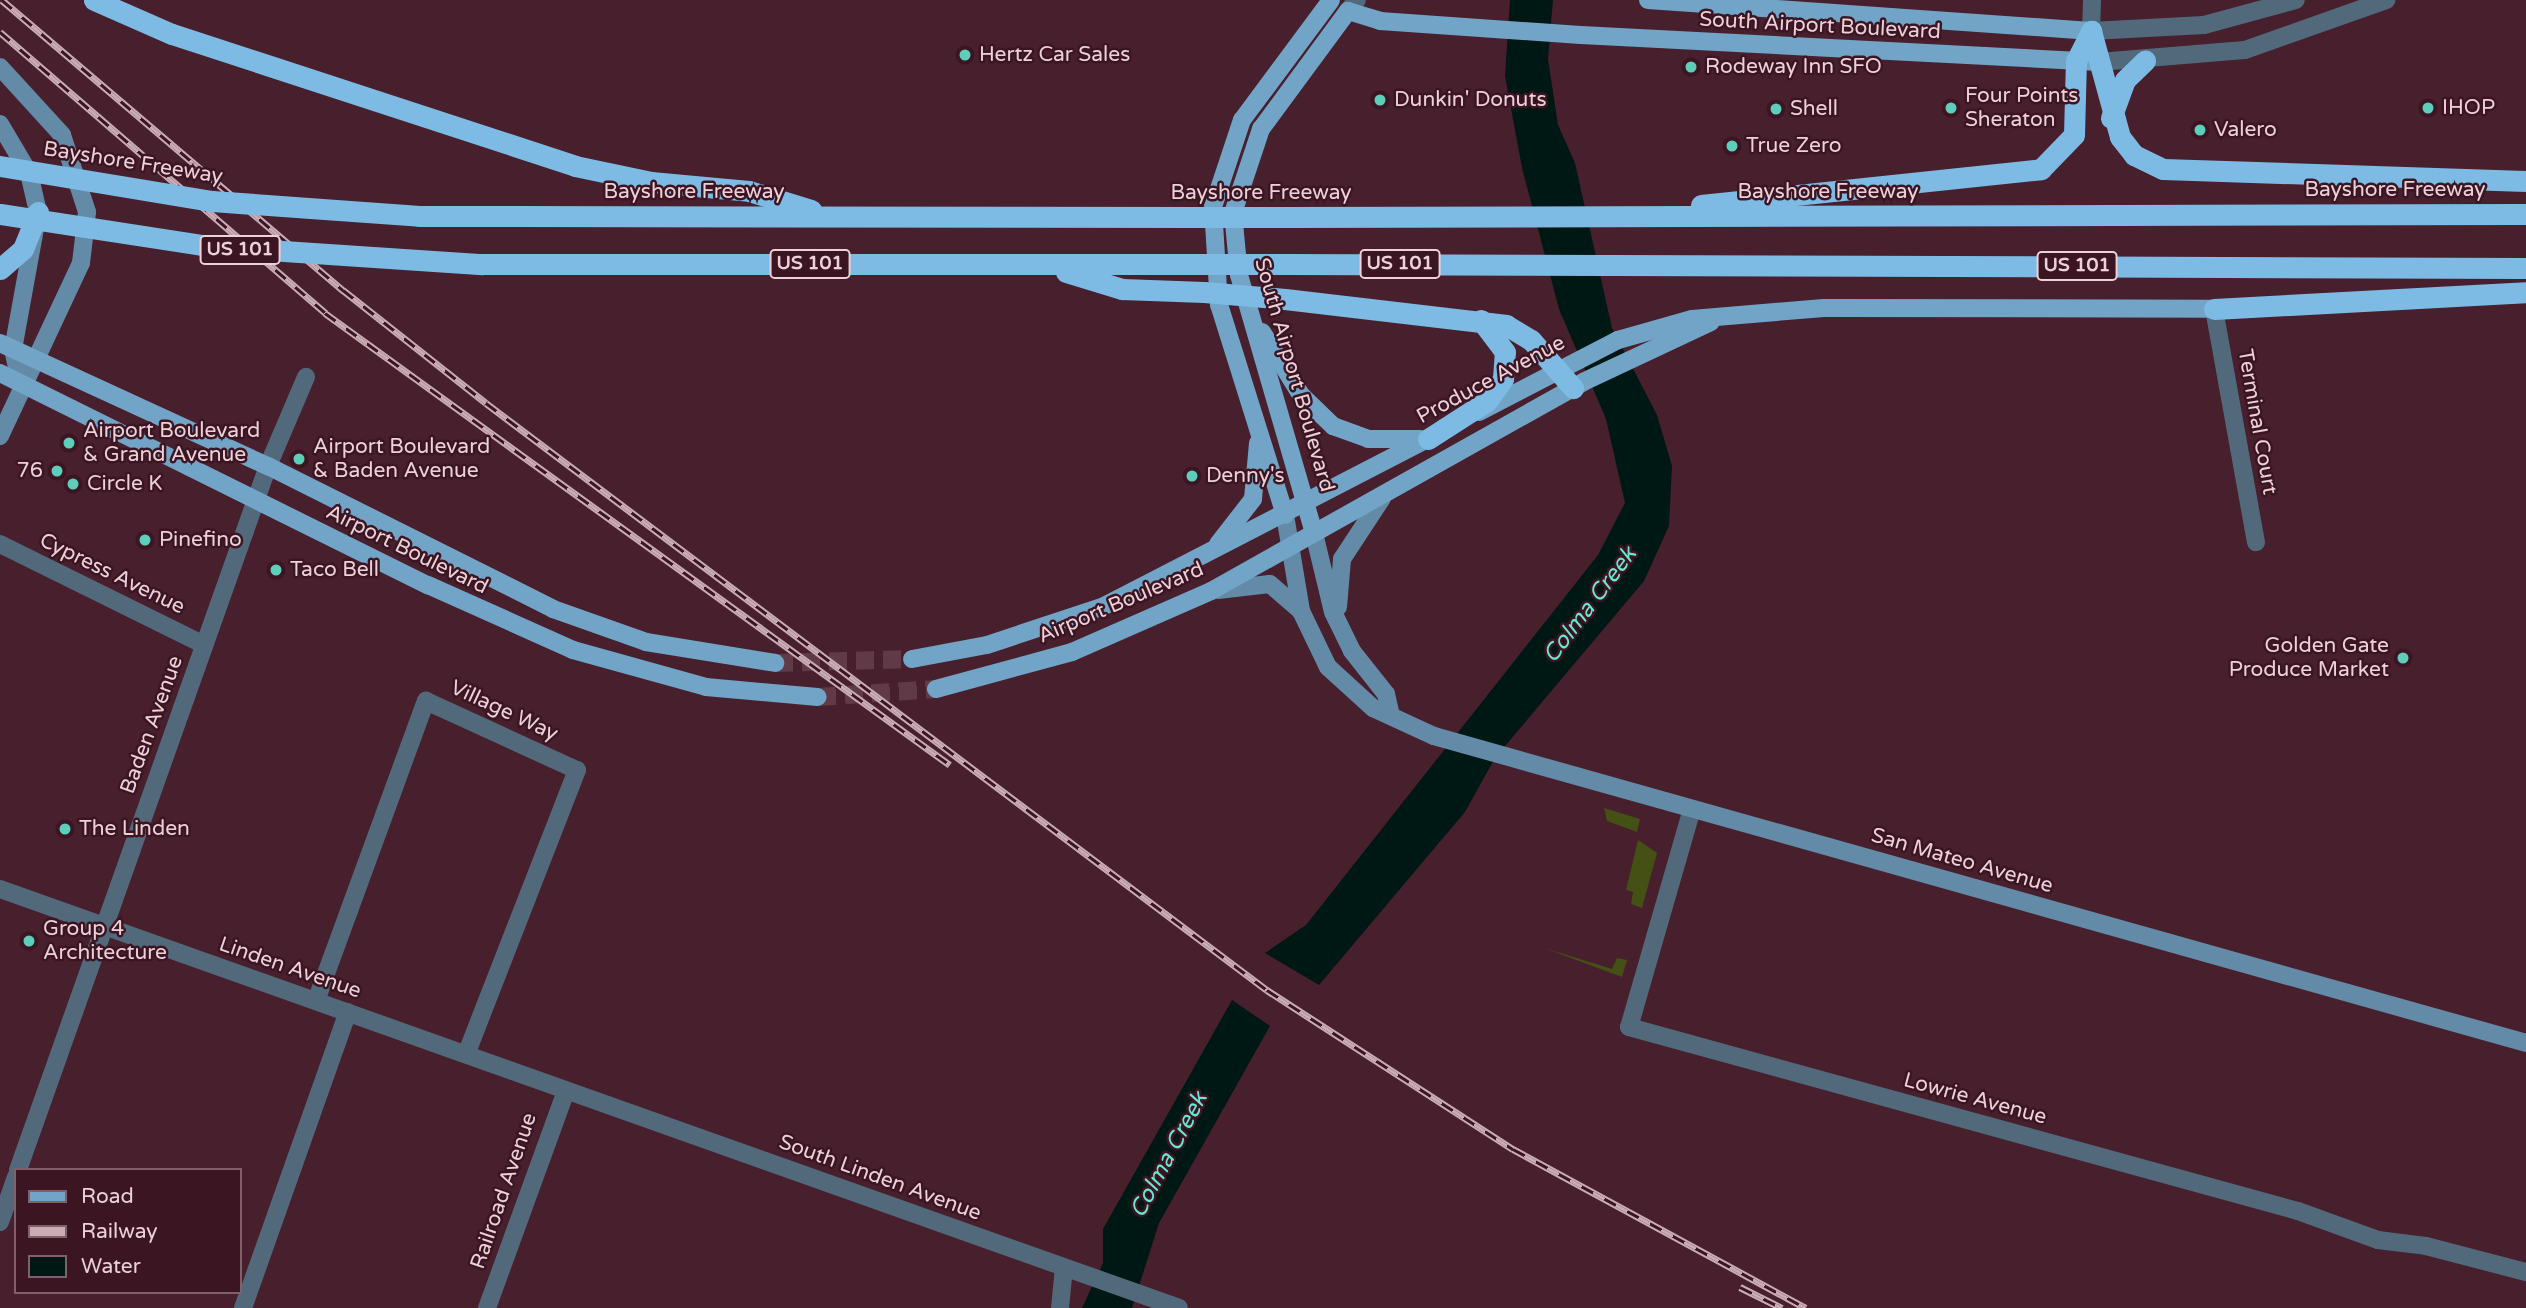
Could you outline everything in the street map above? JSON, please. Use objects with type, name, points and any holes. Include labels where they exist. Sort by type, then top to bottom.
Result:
[{"type":"highway","points":[[94,0],[138,20],[575,166],[761,194],[833,217]]},
{"type":"highway","points":[[127,0],[138,20]]},
{"type":"highway","points":[[1616,217],[1839,187],[2041,169],[2074,135],[2076,61],[2091,31]]},
{"type":"highway","points":[[2091,31],[2111,118],[2134,155],[2163,169],[2526,181]]},
{"type":"highway","points":[[2111,118],[2125,80],[2145,61]]},
{"type":"highway","name":"Bayshore Freeway","points":[[0,166],[199,199],[419,216],[1616,217],[2526,214]]},
{"type":"highway","points":[[0,269],[23,249],[38,212]]},
{"type":"highway","name":"US 101","points":[[0,214],[221,248],[482,264],[1628,264],[2526,268]]},
{"type":"highway","points":[[1044,265],[1122,289],[1204,292],[1481,320],[1520,331],[1565,366],[1578,385]]},
{"type":"highway","points":[[2214,309],[2526,292]]},
{"type":"highway","points":[[1428,439],[1488,401],[1503,379],[1505,352],[1481,320]]},
{"type":"main road","points":[[1285,515],[1214,274],[1215,197],[1242,120],[1330,0],[1353,6]]},
{"type":"main road","name":"South Airport Boulevard","points":[[1648,0],[2091,31]]},
{"type":"main road","name":"South Airport Boulevard","points":[[1314,533],[1250,312],[1234,242],[1238,184],[1276,106],[1353,6],[1380,20],[1480,28],[2099,62]]},
{"type":"main road","points":[[0,67],[62,135],[87,212],[80,263],[36,361],[20,383],[0,436]]},
{"type":"main road","points":[[0,124],[29,173],[38,212],[6,346],[20,383]]},
{"type":"main road","name":"Produce Avenue","points":[[1285,515],[1565,366],[1618,340],[1666,323],[1727,315],[1824,308],[2214,309]]},
{"type":"main road","points":[[1250,312],[1301,396],[1333,426],[1368,439],[1428,439]]},
{"type":"main road","name":"Produce Avenue","points":[[1314,533],[1382,498],[1578,385],[1628,359],[1727,315]]},
{"type":"main road","name":"Airport Boulevard","points":[[6,346],[268,466],[584,622],[678,649],[775,663]]},
{"type":"main road","name":"Airport Boulevard","points":[[0,373],[255,501],[509,623],[608,663],[706,687],[818,697]]},
{"type":"main road","points":[[1180,571],[1225,539],[1252,503],[1259,465],[1253,408]]},
{"type":"main road","points":[[1342,634],[1342,559],[1382,498]]},
{"type":"main road","name":"Airport Boulevard","points":[[912,659],[1062,622],[1180,571],[1285,515]]},
{"type":"main road","name":"San Mateo Avenue","points":[[1285,515],[1301,611],[1341,683],[1373,708],[1390,712],[1448,741],[2526,1044]]},
{"type":"main road","points":[[1314,533],[1342,634],[1386,694],[1390,712]]},
{"type":"main road","name":"Airport Boulevard","points":[[936,689],[1072,652],[1211,591],[1314,533]]},
{"type":"main road","points":[[1211,591],[1270,583],[1301,611]]},
{"type":"street","points":[[2091,31],[2092,0]]},
{"type":"street","name":"South Airport Boulevard","points":[[2091,31],[2204,25],[2296,0]]},
{"type":"street","name":"South Airport Boulevard","points":[[2099,62],[2145,61],[2245,50],[2386,0]]},
{"type":"street","name":"Terminal Court","points":[[2214,309],[2256,542]]},
{"type":"street","name":"Baden Avenue","points":[[19,1168],[255,501],[306,377]]},
{"type":"street","name":"Cypress Avenue","points":[[0,544],[204,645]]},
{"type":"street","name":"Village Way","points":[[316,1002],[426,701],[577,770],[466,1054]]},
{"type":"street","name":"Lowrie Avenue","points":[[1692,809],[1629,1027],[2282,1207],[2378,1240],[2426,1245],[2526,1272]]},
{"type":"street","name":"Linden Avenue","points":[[0,889],[106,923],[316,1002],[566,1091]]},
{"type":"street","points":[[243,1308],[348,1012]]},
{"type":"street","name":"South Linden Avenue","points":[[566,1091],[1086,1273],[1170,1306]]},
{"type":"street","name":"Railroad Avenue","points":[[486,1308],[566,1091]]},
{"type":"street","points":[[0,1222],[14,1183]]},
{"type":"street","points":[[1060,1308],[1064,1267]]},
{"type":"green space","points":[[1604,808],[1640,819],[1637,832],[1607,821]]},
{"type":"green space","points":[[1638,840],[1657,853],[1642,908],[1631,904],[1633,892],[1626,890]]},
{"type":"green space","points":[[1544,948],[1612,969],[1617,958],[1627,960],[1622,977]]},
{"type":"water","name":"Colma Creek","points":[[1510,0],[1553,0],[1548,59],[1558,125],[1575,163],[1612,328],[1657,415],[1672,466],[1669,526],[1644,581],[1495,758],[1465,812],[1319,985],[1265,953],[1306,925],[1598,555],[1625,503],[1606,419],[1559,309],[1522,168],[1505,76]]},
{"type":"water","name":"Colma Creek","points":[[1232,1000],[1270,1026],[1159,1223],[1132,1308],[1082,1308],[1103,1263],[1103,1229]]},
{"type":"tunnel","points":[[775,663],[912,659]]},
{"type":"tunnel","points":[[818,697],[936,689]]},
{"type":"railway","points":[[2,0],[343,290],[486,403],[1267,990],[1513,1149],[1806,1308]]},
{"type":"railway","points":[[0,32],[325,313],[950,765]]},
{"type":"railway","points":[[1740,1287],[1782,1308]]},
{"type":"place","name":"Hertz Car Sales","points":[[965,55]]},
{"type":"place","name":"Rodeway Inn SFO","points":[[1691,67]]},
{"type":"place","name":"Dunkin' Donuts","points":[[1380,100]]},
{"type":"place","name":"Four Points Sheraton","points":[[1951,108]]},
{"type":"place","name":"IHOP","points":[[2428,108]]},
{"type":"place","name":"Shell","points":[[1776,109]]},
{"type":"place","name":"Valero","points":[[2200,130]]},
{"type":"place","name":"True Zero","points":[[1732,146]]},
{"type":"place","name":"Airport Boulevard & Grand Avenue","points":[[69,443]]},
{"type":"place","name":"Airport Boulevard & Baden Avenue","points":[[299,459]]},
{"type":"place","name":"76","points":[[57,471]]},
{"type":"place","name":"Denny's","points":[[1192,476]]},
{"type":"place","name":"Circle K","points":[[73,484]]},
{"type":"place","name":"Pinefino","points":[[145,540]]},
{"type":"place","name":"Taco Bell","points":[[276,570]]},
{"type":"place","name":"Golden Gate Produce Market","points":[[2403,658]]},
{"type":"place","name":"The Linden","points":[[65,829]]},
{"type":"place","name":"Group 4 Architecture","points":[[29,941]]}]
